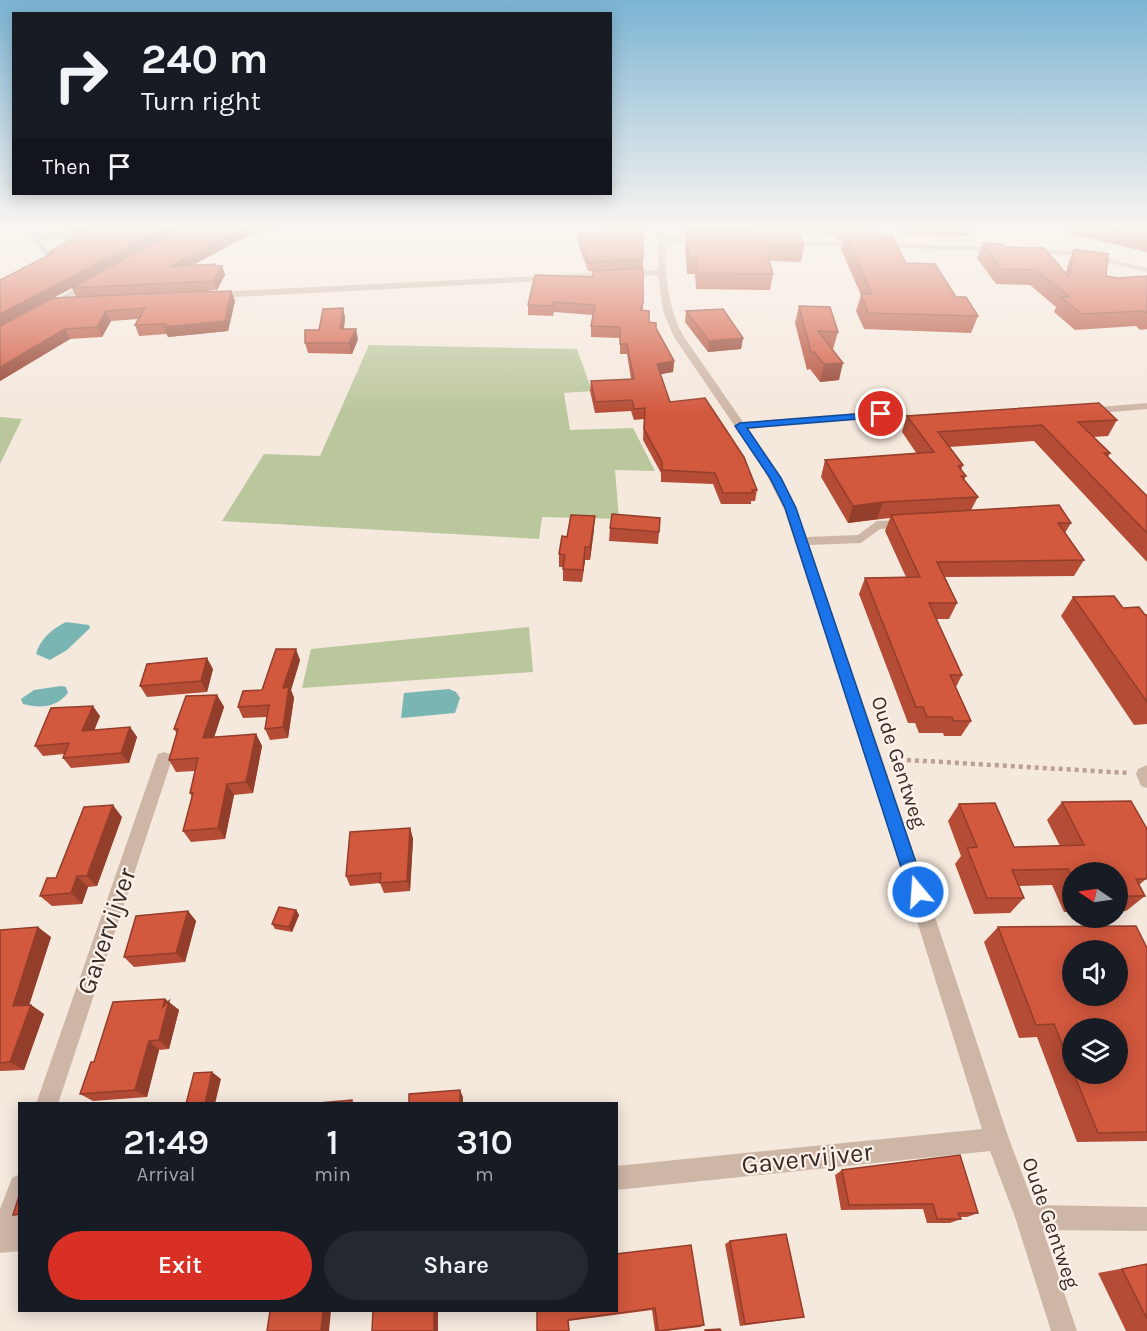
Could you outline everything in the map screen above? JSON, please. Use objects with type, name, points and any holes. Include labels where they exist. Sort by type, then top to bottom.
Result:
[{"type":"street","points":[[37,313],[78,290]]},
{"type":"street","points":[[210,295],[306,290]]},
{"type":"street","name":"Oude Gentweg","points":[[663,290],[664,305],[674,328],[783,493],[874,758],[998,1139],[1027,1217],[1064,1331]]},
{"type":"street","points":[[55,303],[79,302]]},
{"type":"street","points":[[1077,412],[1147,406]]},
{"type":"street","points":[[740,426],[881,414],[933,420]]},
{"type":"street","points":[[801,541],[861,539],[877,525],[925,522]]},
{"type":"street","name":"Gavervijver","points":[[48,1102],[164,759]]},
{"type":"street","name":"Gavervijver","points":[[618,1178],[998,1139]]},
{"type":"street","points":[[7,1240],[18,1194]]},
{"type":"street","points":[[1027,1217],[1147,1219]]},
{"type":"path","points":[[874,758],[1146,776]]},
{"type":"green space","points":[[369,345],[577,349],[592,391],[564,393],[570,430],[633,428],[655,471],[615,470],[619,519],[542,517],[539,539],[222,521],[264,454],[320,456]]},
{"type":"green space","points":[[0,417],[22,419],[0,464]]},
{"type":"green space","points":[[529,627],[533,672],[302,688],[311,649]]},
{"type":"water","points":[[66,622],[89,625],[90,628],[67,650],[50,660],[36,654],[47,635]]},
{"type":"water","points":[[66,687],[68,693],[64,698],[48,706],[29,706],[23,704],[21,699],[34,690]]},
{"type":"water","points":[[449,689],[456,692],[460,698],[455,713],[401,718],[404,693]]},
{"type":"building","points":[[0,290],[46,290],[0,314]]},
{"type":"building","points":[[531,290],[643,290],[643,303],[640,310],[649,311],[649,322],[656,323],[656,328],[674,361],[657,364],[670,402],[705,398],[744,457],[757,490],[752,490],[753,493],[723,493],[715,473],[662,470],[662,462],[644,429],[645,408],[634,409],[632,400],[595,402],[591,381],[634,379],[627,344],[620,344],[620,327],[591,326],[595,305],[553,302],[553,306],[528,305]]},
{"type":"building","points":[[870,290],[952,290],[956,297],[966,297],[978,316],[868,313],[861,294],[872,294]]},
{"type":"building","points":[[1061,290],[1147,290],[1147,313],[1144,311],[1082,314],[1061,297],[1070,297]]},
{"type":"building","points":[[231,291],[225,321],[164,327],[166,324],[135,325],[145,308],[106,311],[97,327],[65,329],[0,367],[0,326],[53,298]]},
{"type":"building","points":[[799,306],[830,307],[838,332],[818,331],[843,363],[824,364],[814,352],[811,352]]},
{"type":"building","points":[[343,308],[340,329],[356,329],[349,343],[305,343],[305,330],[319,330],[323,309]]},
{"type":"building","points":[[723,309],[743,338],[709,341],[686,311]]},
{"type":"building","points":[[1099,403],[1117,420],[1078,422],[1110,453],[1104,453],[1147,496],[1147,533],[1042,425],[938,432],[963,465],[958,466],[966,476],[961,476],[978,497],[883,502],[853,506],[825,460],[934,452],[907,416]]},
{"type":"building","points":[[1059,505],[1071,523],[1058,523],[1084,560],[937,562],[957,603],[929,603],[962,675],[950,675],[971,721],[953,721],[952,717],[927,717],[923,707],[916,707],[865,578],[920,577],[891,515]]},
{"type":"building","points":[[612,514],[660,518],[659,532],[610,528]]},
{"type":"building","points":[[571,515],[595,516],[590,547],[585,547],[583,570],[563,569],[565,555],[559,554],[562,536],[567,537]]},
{"type":"building","points":[[1114,596],[1123,608],[1139,607],[1147,615],[1147,702],[1073,597]]},
{"type":"building","points":[[276,649],[296,649],[283,688],[289,687],[283,727],[265,729],[269,705],[238,707],[243,691],[262,690]]},
{"type":"building","points":[[207,658],[201,681],[140,686],[147,664]]},
{"type":"building","points":[[217,695],[203,738],[256,734],[246,782],[227,784],[218,828],[183,831],[193,793],[190,793],[198,758],[169,760],[178,729],[174,729],[186,696]]},
{"type":"building","points":[[93,706],[82,731],[130,727],[121,753],[63,758],[69,743],[35,746],[51,708]]},
{"type":"building","points":[[1131,801],[1147,829],[1147,876],[1146,879],[1136,879],[1145,896],[1128,896],[1128,862],[1062,862],[1062,869],[1012,870],[1024,898],[987,898],[967,848],[977,847],[959,804],[995,803],[1014,847],[1084,845],[1062,802]]},
{"type":"building","points":[[113,805],[87,876],[77,876],[71,893],[40,896],[47,878],[56,878],[84,807]]},
{"type":"building","points":[[410,828],[407,881],[380,883],[381,873],[346,876],[350,832]]},
{"type":"building","points":[[279,907],[296,910],[289,927],[272,924]]},
{"type":"building","points":[[188,911],[176,953],[124,957],[136,916]]},
{"type":"building","points":[[1128,926],[1136,926],[1147,948],[1147,1132],[1098,1133],[1078,1084],[1128,1084],[1128,1018],[1062,1018],[1062,1044],[1054,1024],[1036,1025],[998,927],[1128,928]]},
{"type":"building","points":[[38,927],[13,1006],[31,1005],[10,1062],[0,1063],[0,930]]},
{"type":"building","points":[[165,999],[163,1007],[169,1001],[159,1040],[149,1041],[135,1090],[80,1094],[91,1062],[94,1062],[113,1002]]},
{"type":"building","points":[[212,1072],[205,1102],[187,1102],[194,1073]]},
{"type":"building","points":[[460,1090],[460,1102],[409,1102],[409,1094]]},
{"type":"building","points":[[960,1155],[978,1213],[958,1213],[961,1219],[937,1219],[933,1204],[849,1205],[842,1170]]},
{"type":"building","points":[[18,1199],[18,1214],[13,1215]]},
{"type":"building","points":[[786,1234],[804,1317],[745,1324],[730,1241]]},
{"type":"building","points":[[691,1245],[704,1325],[658,1331],[655,1308],[568,1320],[569,1331],[537,1331],[537,1312],[618,1312],[618,1254]]},
{"type":"building","points":[[1147,1264],[1147,1319],[1122,1269]]},
{"type":"building","points":[[270,1312],[323,1312],[321,1331],[267,1331]]},
{"type":"building","points":[[373,1312],[434,1312],[434,1331],[372,1331]]},
{"type":"building","points":[[720,1329],[721,1331],[705,1331],[705,1330]]},
{"type":"route","points":[[881,414],[740,426],[776,478],[790,508],[918,892]]}]
